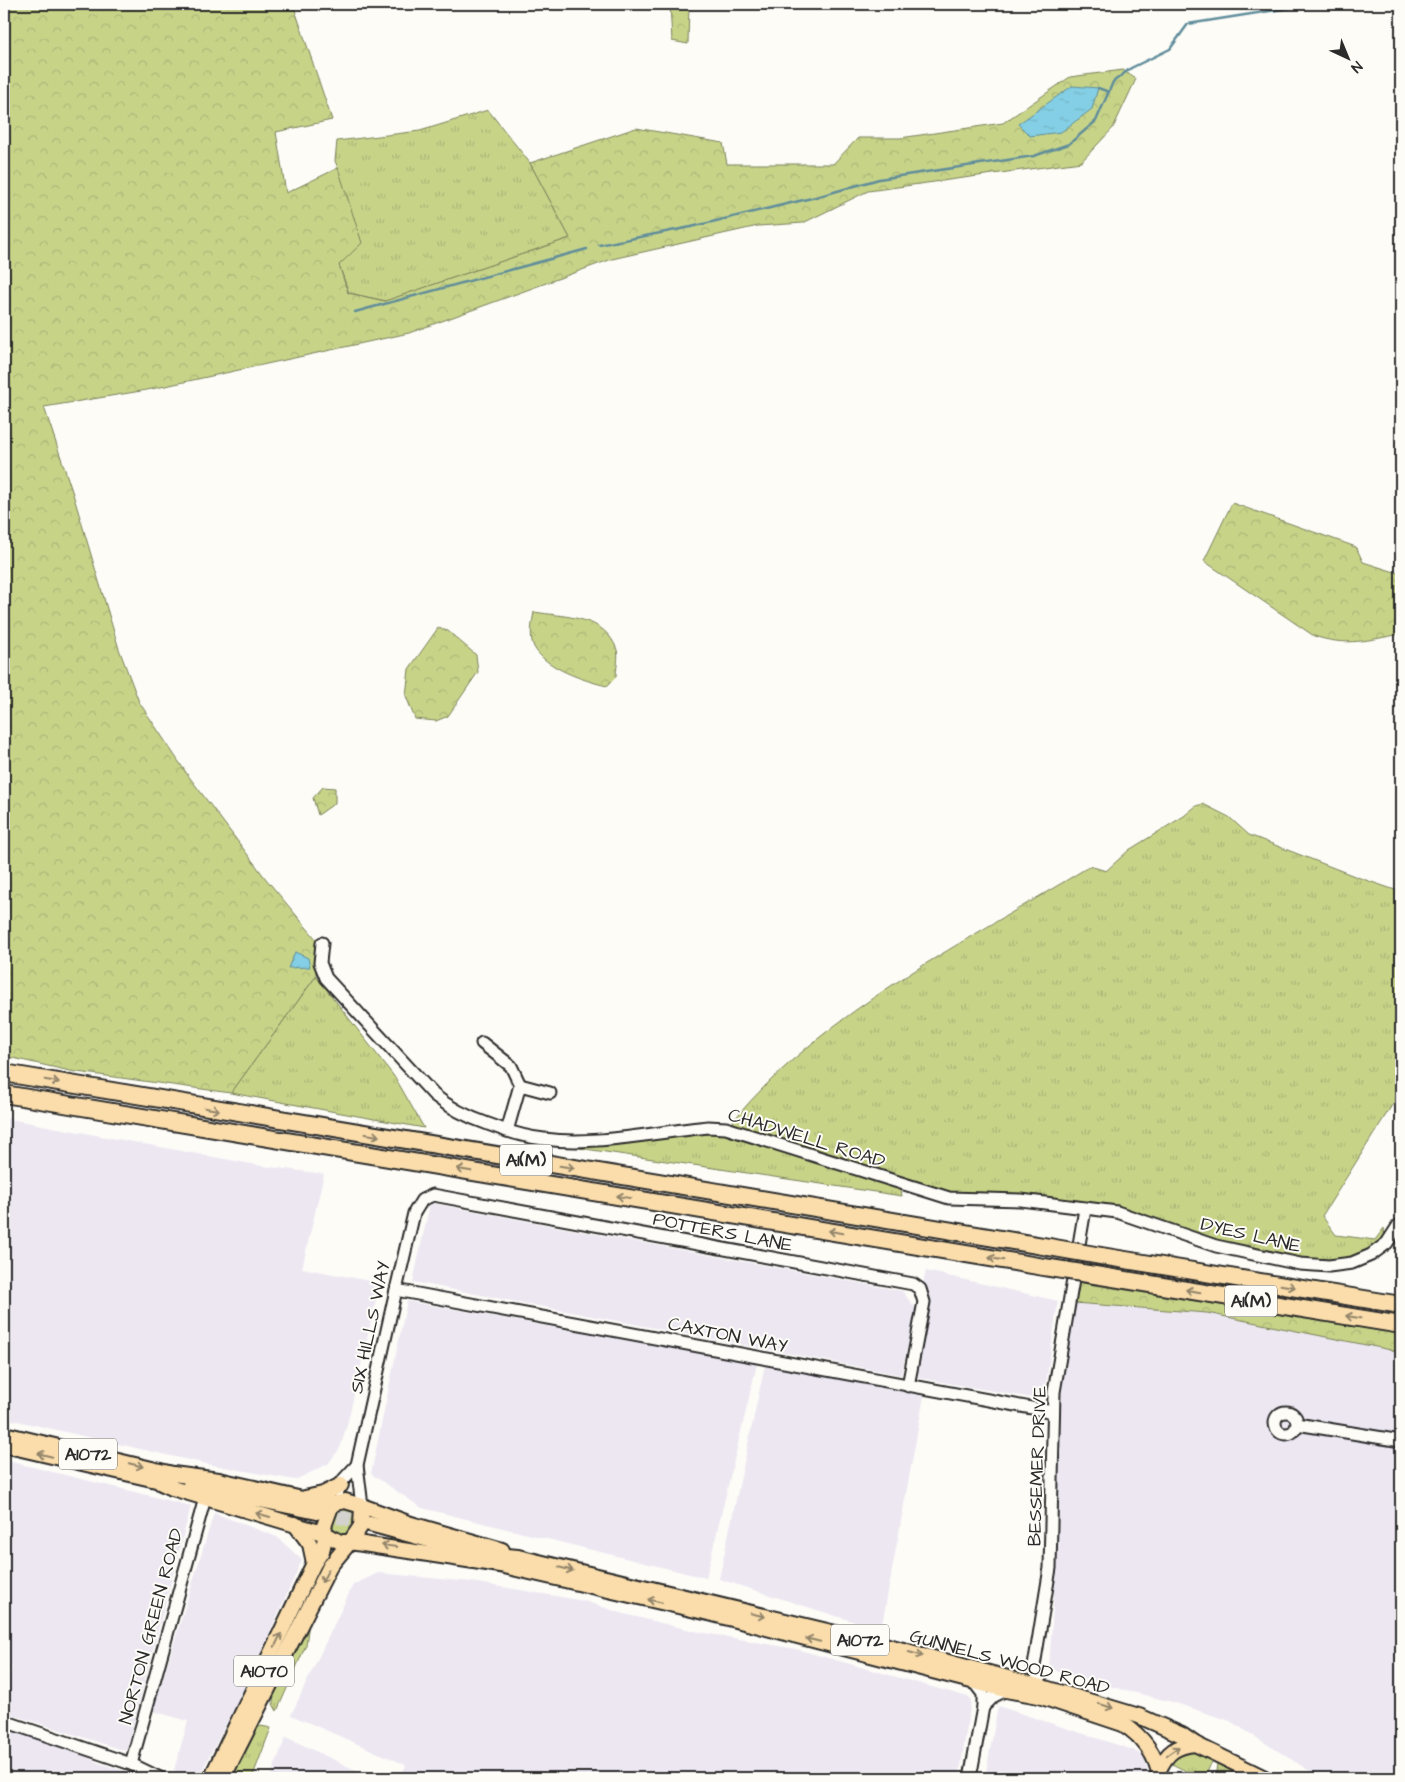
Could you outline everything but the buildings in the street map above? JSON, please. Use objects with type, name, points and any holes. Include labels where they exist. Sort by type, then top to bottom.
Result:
[{"type":"highway","name":"A1(M)","points":[[4,1072],[237,1113],[1401,1305]]},
{"type":"highway","name":"A1(M)","points":[[4,1094],[1401,1325]]},
{"type":"main road","name":"GUNNELS WOOD ROAD","points":[[4,1434],[173,1474],[219,1480],[332,1504],[345,1501],[411,1524],[506,1551],[518,1557]]},
{"type":"main road","name":"GUNNELS WOOD ROAD","points":[[4,1446],[161,1483],[326,1534],[340,1542],[500,1565],[713,1614],[973,1681],[1042,1687],[1139,1716],[1182,1735],[1195,1744],[1265,1778]]},
{"type":"main road","name":"GUNNELS WOOD ROAD","points":[[173,1474],[193,1485]]},
{"type":"main road","name":"GUNNELS WOOD ROAD","points":[[161,1483],[193,1485],[317,1512]]},
{"type":"main road","points":[[304,1498],[322,1494],[341,1486]]},
{"type":"main road","points":[[326,1534],[324,1526],[332,1504]]},
{"type":"main road","points":[[350,1542],[360,1526],[362,1506]]},
{"type":"main road","points":[[295,1524],[310,1544],[314,1563]]},
{"type":"main road","name":"GUNNELS WOOD ROAD","points":[[370,1524],[477,1553],[518,1557],[873,1642],[1008,1684],[1123,1724],[1141,1738],[1160,1774]]},
{"type":"main road","name":"A1070","points":[[212,1778],[314,1563],[322,1551],[326,1534]]},
{"type":"main road","name":"A1070","points":[[223,1778],[330,1566],[350,1542]]},
{"type":"main road","name":"GUNNELS WOOD ROAD","points":[[477,1553],[500,1565]]},
{"type":"main road","name":"GUNNELS WOOD ROAD","points":[[1160,1774],[1165,1758],[1172,1750],[1182,1745],[1195,1744]]},
{"type":"main road","points":[[1235,1764],[1242,1778]]},
{"type":"street","name":"CHADWELL ROAD","points":[[321,948],[320,964],[330,984],[447,1107],[506,1131],[545,1140],[584,1141],[708,1127],[726,1128],[949,1198],[1021,1200],[1085,1209]]},
{"type":"street","points":[[482,1042],[511,1066],[520,1085],[506,1131]]},
{"type":"street","points":[[520,1085],[550,1093]]},
{"type":"street","name":"POTTERS LANE","points":[[422,1200],[440,1196],[913,1284],[920,1289],[924,1302],[908,1386]]},
{"type":"street","name":"SIX HILLS WAY","points":[[362,1506],[357,1465],[414,1213],[422,1200]]},
{"type":"street","name":"DYES LANE","points":[[1085,1209],[1117,1212],[1216,1246],[1271,1259],[1319,1266],[1352,1263],[1371,1255],[1387,1243],[1398,1226]]},
{"type":"street","name":"BESSEMER DRIVE","points":[[1034,1666],[1050,1568],[1053,1412],[1085,1209]]},
{"type":"street","name":"CAXTON WAY","points":[[396,1290],[1053,1412]]},
{"type":"street","points":[[1297,1424],[1401,1441]]},
{"type":"street","name":"SIX HILLS WAY","points":[[332,1504],[341,1486],[357,1465]]},
{"type":"street","name":"NORTON GREEN ROAD","points":[[131,1764],[205,1498]]},
{"type":"street","points":[[982,1708],[1008,1684],[1034,1666],[1042,1687]]},
{"type":"street","points":[[970,1778],[983,1694],[973,1681]]},
{"type":"street","points":[[4,1721],[131,1764],[160,1778]]},
{"type":"shaded area","points":[[4,1118],[262,1166],[324,1174],[302,1268],[380,1283],[347,1425],[340,1448],[328,1464],[295,1480],[202,1463],[4,1418]]},
{"type":"shaded area","points":[[430,1203],[902,1291],[916,1309],[901,1375],[413,1282]]},
{"type":"shaded area","points":[[926,1271],[1058,1301],[1046,1383],[1038,1399],[919,1378],[918,1371],[931,1300],[923,1283]]},
{"type":"shaded area","points":[[407,1301],[757,1364],[706,1578],[422,1508],[371,1474]]},
{"type":"shaded area","points":[[1074,1303],[1207,1313],[1401,1352],[1401,1778],[1321,1778],[1230,1721],[1176,1703],[1065,1675],[1049,1667],[1058,1533],[1058,1409]]},
{"type":"shaded area","points":[[765,1365],[924,1396],[881,1630],[719,1579]]},
{"type":"shaded area","points":[[4,1460],[191,1506],[126,1751],[4,1712],[4,1690],[14,1663],[4,1684]]},
{"type":"shaded area","points":[[214,1513],[277,1537],[302,1560],[246,1686],[198,1778],[195,1778],[174,1770],[188,1721],[153,1711]]},
{"type":"shaded area","points":[[378,1573],[472,1582],[584,1601],[624,1614],[694,1631],[796,1649],[968,1697],[971,1701],[959,1778],[400,1778],[406,1765],[291,1715],[353,1585]]},
{"type":"shaded area","points":[[998,1706],[1133,1750],[1144,1757],[1150,1778],[985,1778]]},
{"type":"shaded area","points":[[4,1716],[99,1763],[146,1778],[4,1778]]},
{"type":"shaded area","points":[[286,1737],[372,1778],[270,1778]]},
{"type":"green space","points":[[4,4],[293,4],[332,120],[276,132],[286,193],[338,168],[362,243],[339,265],[348,293],[385,301],[570,238],[530,163],[636,128],[723,143],[727,164],[833,164],[858,138],[900,138],[1003,123],[1070,77],[1123,70],[1136,79],[1113,128],[1081,162],[868,191],[803,223],[758,226],[612,259],[409,333],[147,390],[44,407],[73,494],[119,649],[139,702],[187,774],[266,879],[316,939],[316,976],[231,1093],[70,1071],[4,1056],[4,476],[9,473],[4,448]]},
{"type":"green space","points":[[670,4],[689,4],[688,44],[672,41]]},
{"type":"green space","points":[[488,110],[530,163],[570,238],[386,301],[349,293],[339,265],[338,168],[335,161],[337,141],[420,131]]},
{"type":"green space","points":[[1232,503],[1356,547],[1363,562],[1401,574],[1401,634],[1347,642],[1314,636],[1204,561]]},
{"type":"green space","points":[[534,612],[582,620],[603,630],[617,650],[616,677],[607,686],[577,677],[547,661],[539,654],[532,643],[531,630]]},
{"type":"green space","points":[[438,628],[448,631],[476,655],[478,672],[448,716],[436,721],[415,719],[406,696],[409,669]]},
{"type":"green space","points":[[323,787],[335,788],[335,803],[318,815],[313,798]]},
{"type":"green space","points":[[1203,804],[1229,817],[1249,835],[1401,892],[1401,1091],[1322,1216],[1336,1235],[1375,1240],[1384,1228],[1385,1236],[1382,1244],[1349,1261],[1322,1263],[1263,1257],[1103,1207],[1054,1198],[950,1193],[734,1125],[733,1121],[770,1081],[811,1044],[855,1011],[948,950],[1090,866],[1106,871],[1129,850],[1184,816],[1196,806]]},
{"type":"green space","points":[[316,976],[396,1079],[424,1128],[231,1093]]},
{"type":"green space","points":[[712,1132],[722,1133],[901,1190],[902,1196],[572,1147],[573,1143]]},
{"type":"green space","points":[[1076,1282],[1401,1334],[1401,1352],[1207,1313],[1074,1303]]},
{"type":"green space","points":[[343,1507],[353,1511],[357,1521],[353,1531],[343,1535],[333,1531],[329,1521],[333,1511]]},
{"type":"green space","points":[[310,1615],[306,1645],[277,1711],[273,1704],[274,1693]]},
{"type":"green space","points":[[261,1726],[271,1728],[252,1778],[227,1778],[253,1730]]},
{"type":"green space","points":[[1192,1751],[1212,1761],[1206,1775],[1196,1776],[1170,1763],[1179,1754]]},
{"type":"green space","points":[[1217,1763],[1229,1769],[1235,1778],[1215,1778]]},
{"type":"water","points":[[1072,86],[1098,88],[1092,109],[1061,132],[1030,136],[1018,124]]},
{"type":"water","points":[[295,952],[308,958],[310,967],[288,968]]},
{"type":"waterway","points":[[599,245],[691,227],[820,196],[879,179],[1034,156],[1069,144],[1096,121],[1113,82],[1131,68],[1170,49],[1188,24],[1315,4]]},
{"type":"waterway","points":[[1098,88],[1109,92]]},
{"type":"waterway","points":[[355,312],[587,249]]},
{"type":"tunnel","points":[[317,1512],[370,1524]]}]
